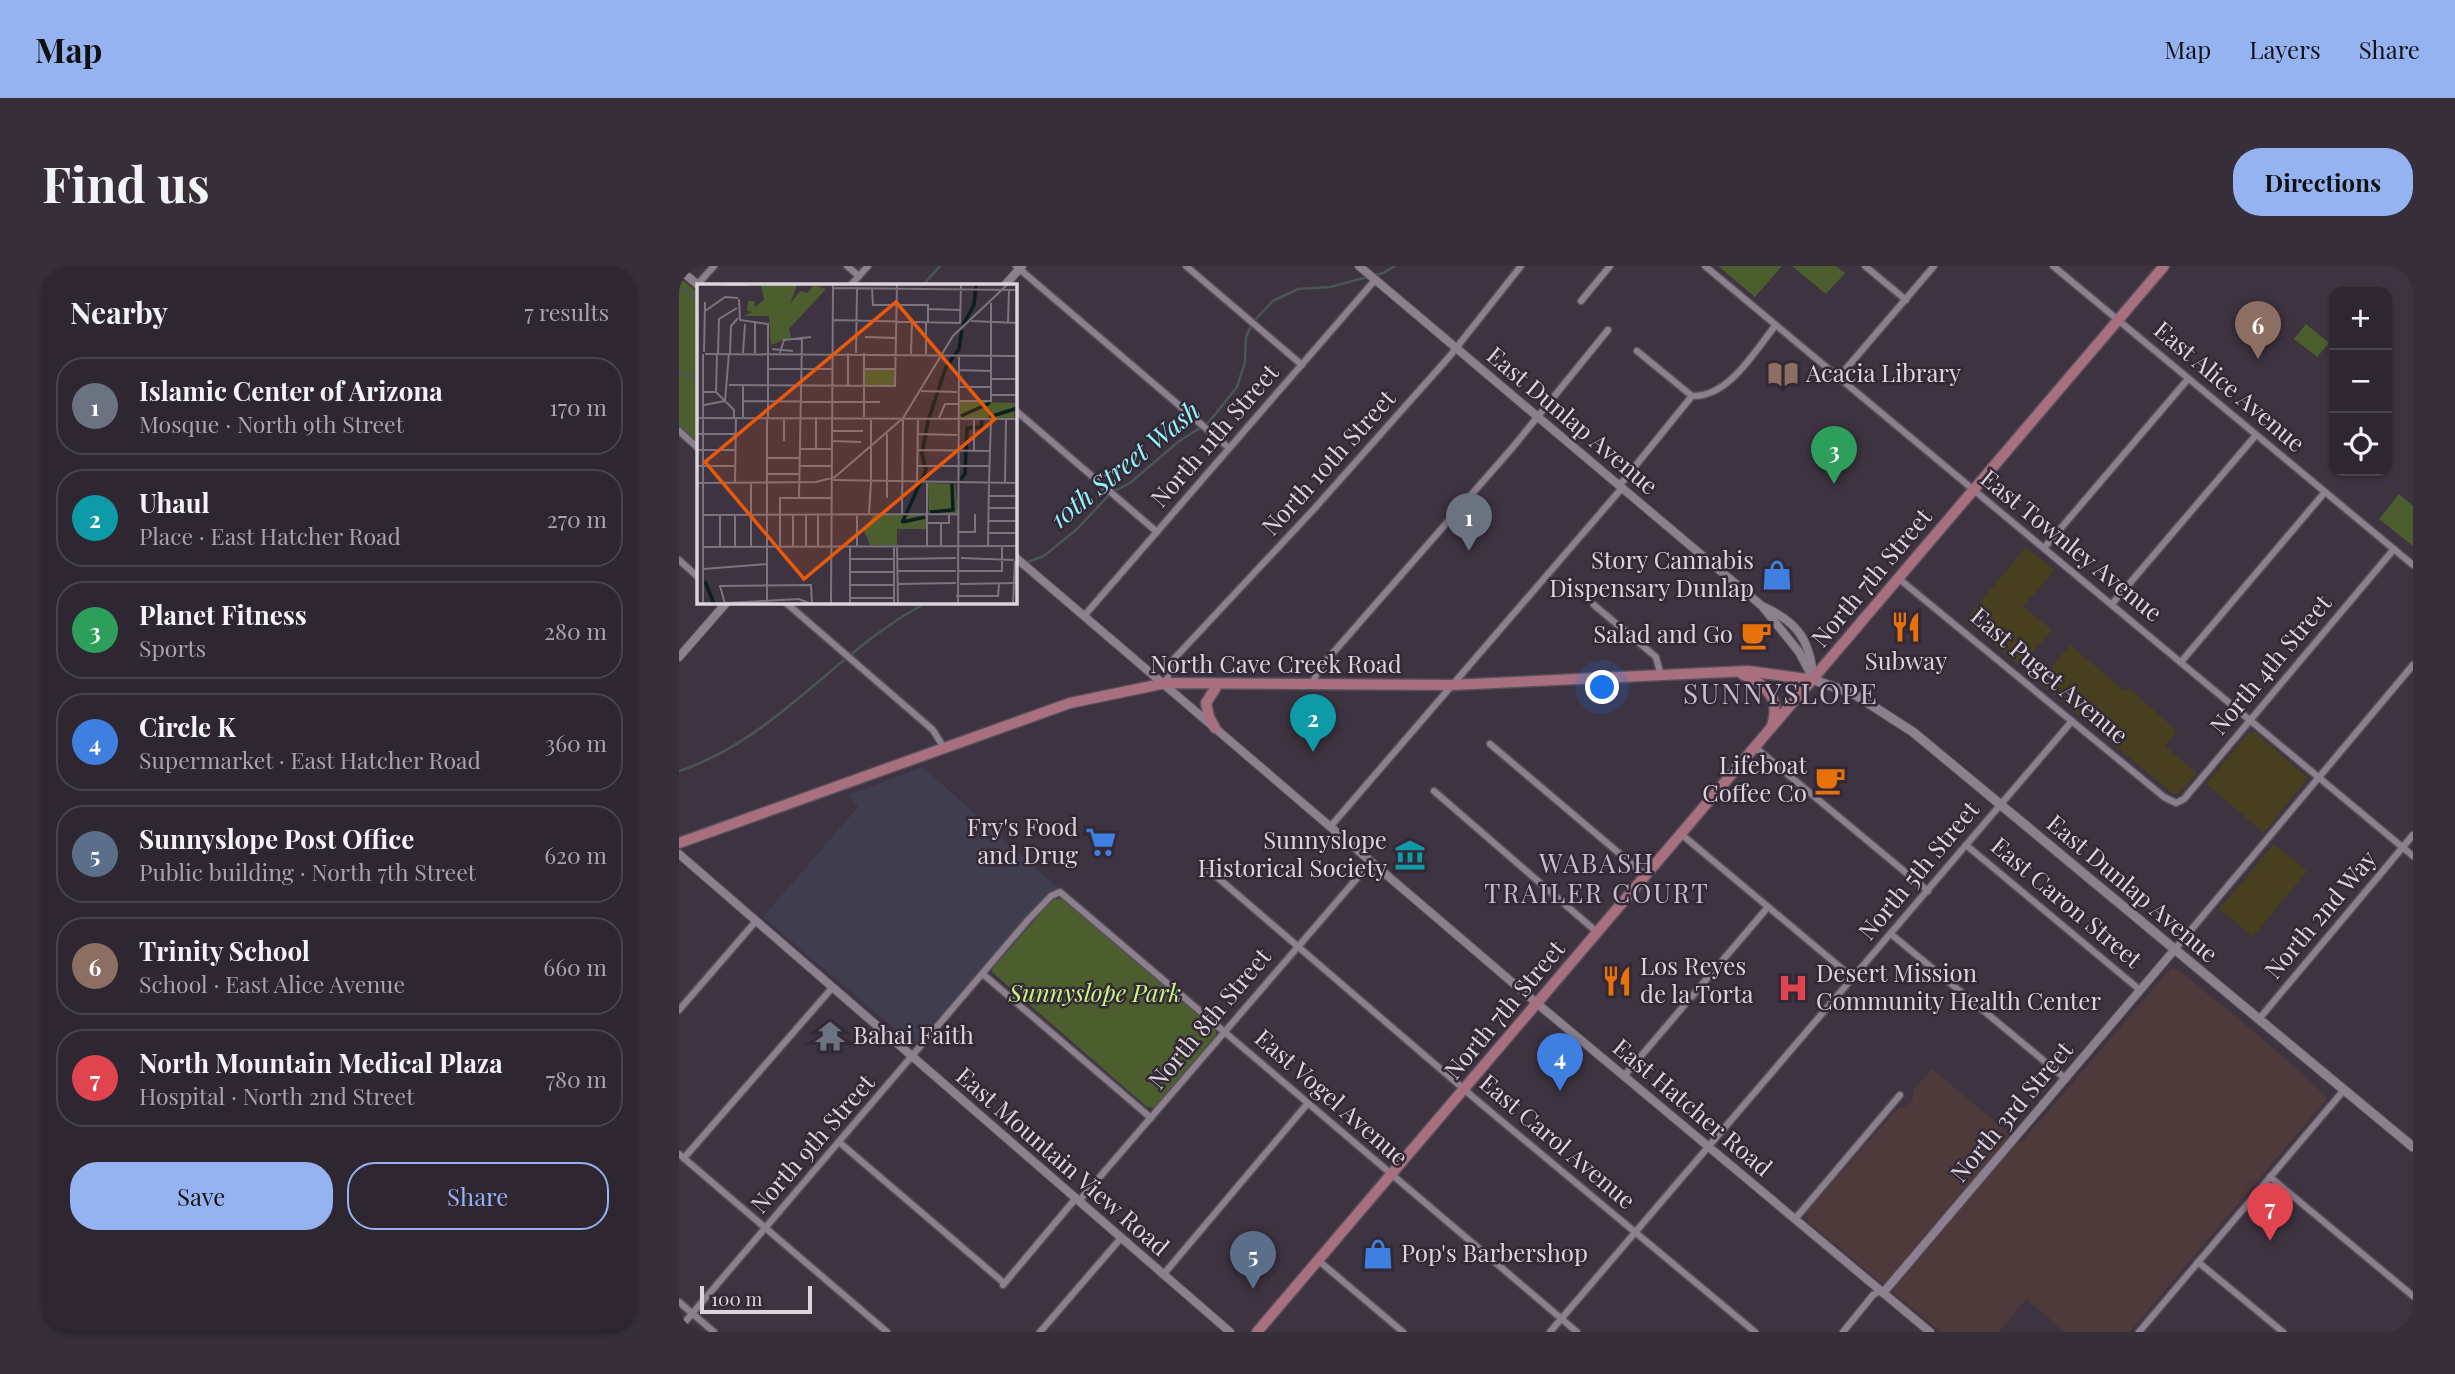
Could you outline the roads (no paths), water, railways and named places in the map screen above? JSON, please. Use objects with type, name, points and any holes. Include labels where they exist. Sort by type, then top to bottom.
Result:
[{"type":"main road","name":"North 7th Street","points":[[1257,1332],[2164,266]]},
{"type":"main road","name":"North Cave Creek Road","points":[[679,844],[1080,699],[1166,683],[1452,685],[1732,671],[1767,672],[1814,680]]},
{"type":"main road","points":[[1732,671],[1756,681],[1774,698],[1775,718],[1770,732]]},
{"type":"main road","name":"East Dunlap Avenue","points":[[1814,680],[1854,694],[1896,719],[2413,1147]]},
{"type":"main road","points":[[1215,728],[1206,703],[1218,684]]},
{"type":"street","points":[[699,284],[714,266]]},
{"type":"street","points":[[847,266],[859,276]]},
{"type":"street","points":[[852,284],[868,266]]},
{"type":"street","points":[[1186,266],[1302,365]]},
{"type":"street","name":"East Dunlap Avenue","points":[[1359,266],[1762,606],[1800,652],[1814,680]]},
{"type":"street","name":"North 10th Street","points":[[1166,683],[1172,661],[1295,531],[1449,357],[1454,347],[1521,266]]},
{"type":"street","points":[[1581,301],[1610,266]]},
{"type":"street","name":"East Townley Avenue","points":[[1705,266],[2413,856]]},
{"type":"street","points":[[1865,266],[1906,300]]},
{"type":"street","points":[[1839,378],[1934,266]]},
{"type":"street","name":"East Alice Avenue","points":[[2053,266],[2413,565]]},
{"type":"street","points":[[1006,284],[1019,267],[1229,448]]},
{"type":"street","points":[[679,269],[697,284]]},
{"type":"street","name":"North 11th Street","points":[[1084,616],[1375,280]]},
{"type":"street","points":[[1637,351],[1692,396],[1701,396],[1720,389],[1775,326]]},
{"type":"street","points":[[1311,686],[1318,670],[1537,417],[1608,330]]},
{"type":"street","points":[[2044,548],[2187,379]]},
{"type":"street","points":[[1330,827],[1620,487],[1692,396]]},
{"type":"street","points":[[1017,412],[1157,532]]},
{"type":"street","points":[[679,431],[697,447]]},
{"type":"street","points":[[2112,604],[2256,435]]},
{"type":"street","points":[[2181,662],[2325,492]]},
{"type":"street","name":"North 4th Street","points":[[2176,803],[2184,799],[2394,549]]},
{"type":"street","name":"East Hatcher Road","points":[[1017,559],[1166,683],[1538,1004],[1930,1332]]},
{"type":"street","points":[[679,560],[697,576]]},
{"type":"street","name":"East Puget Avenue","points":[[1898,578],[2176,803]]},
{"type":"street","points":[[679,657],[725,604]]},
{"type":"street","points":[[787,604],[933,730],[944,748]]},
{"type":"street","points":[[1594,605],[1656,657],[1661,676]]},
{"type":"street","name":"North 3rd Street","points":[[1843,1332],[1873,1295],[1882,1292],[2066,1079],[2413,665]]},
{"type":"street","name":"North 5th Street","points":[[1549,1332],[1636,1234],[2072,721]]},
{"type":"street","points":[[1490,744],[1646,876]]},
{"type":"street","points":[[1756,748],[1928,891]]},
{"type":"street","points":[[1434,791],[1598,933]]},
{"type":"street","points":[[1681,834],[1853,978]]},
{"type":"street","name":"North 2nd Way","points":[[2259,1019],[2413,835]]},
{"type":"street","name":"East Caron Street","points":[[1966,845],[2140,990]]},
{"type":"street","name":"East Mountain View Road","points":[[679,854],[1230,1332]]},
{"type":"street","name":"North 8th Street","points":[[839,1142],[1003,1284],[1151,1118],[1371,862]]},
{"type":"street","name":"East Carol Avenue","points":[[1210,870],[1465,1090],[1755,1332]]},
{"type":"street","name":"North 9th Street","points":[[679,1329],[1046,901],[1060,892]]},
{"type":"street","name":"East Vogel Avenue","points":[[1060,892],[1577,1332]]},
{"type":"street","points":[[1624,1076],[1768,907]]},
{"type":"street","points":[[679,1010],[756,921]]},
{"type":"street","points":[[1891,934],[2066,1079]]},
{"type":"street","points":[[984,975],[1151,1118]]},
{"type":"street","points":[[832,988],[681,1156],[887,1332]]},
{"type":"street","points":[[2139,1332],[2344,1090]]},
{"type":"street","points":[[1795,1219],[1900,1095]]},
{"type":"street","points":[[1163,1275],[1308,1103]]},
{"type":"street","points":[[2270,1177],[2413,1296]]},
{"type":"street","points":[[1040,1332],[1121,1238]]},
{"type":"street","points":[[1319,1261],[1403,1332]]},
{"type":"street","points":[[2198,1262],[2283,1332]]},
{"type":"street","points":[[679,1301],[714,1332]]},
{"type":"waterway","points":[[924,284],[940,266]]},
{"type":"waterway","name":"10th Street Wash","points":[[1025,563],[1044,556],[1077,529],[1111,493],[1130,483],[1178,442],[1209,422],[1237,387],[1245,362],[1246,337],[1253,322],[1273,301],[1298,289],[1330,287],[1383,273],[1395,266]]},
{"type":"waterway","points":[[679,287],[697,298]]},
{"type":"waterway","points":[[679,373],[697,378]]},
{"type":"waterway","name":"10th Street Wash","points":[[679,771],[747,738],[865,643],[925,604]]},
{"type":"place","name":"Trinity School","points":[[2258,359]]},
{"type":"place","name":"Acacia Library","points":[[1783,374]]},
{"type":"place","name":"Planet Fitness","points":[[1834,484]]},
{"type":"place","name":"Islamic Center of Arizona","points":[[1469,551]]},
{"type":"place","name":"Story Cannabis Dispensary Dunlap","points":[[1777,575]]},
{"type":"place","name":"Subway","points":[[1906,627]]},
{"type":"place","name":"Salad and Go","points":[[1756,635]]},
{"type":"place","name":"Uhaul","points":[[1313,752]]},
{"type":"place","name":"Lifeboat Coffee Co","points":[[1830,780]]},
{"type":"place","name":"Fry's Food and Drug","points":[[1101,842]]},
{"type":"place","name":"Sunnyslope Historical Society","points":[[1410,855]]},
{"type":"place","name":"Los Reyes de la Torta","points":[[1617,981]]},
{"type":"place","name":"Desert Mission Community Health Center","points":[[1793,988]]},
{"type":"place","name":"Bahai Faith","points":[[830,1036]]},
{"type":"place","name":"Circle K","points":[[1560,1091]]},
{"type":"place","name":"North Mountain Medical Plaza","points":[[2270,1241]]},
{"type":"place","name":"Pop's Barbershop","points":[[1378,1254]]},
{"type":"place","name":"Sunnyslope Post Office","points":[[1253,1289]]},
{"type":"district","name":"SUNNYSLOPE","points":[[1781,694]]},
{"type":"district","name":"WABASH TRAILER COURT","points":[[1597,879]]},
{"type":"park label","name":"Sunnyslope Park","points":[[1095,994]]}]
